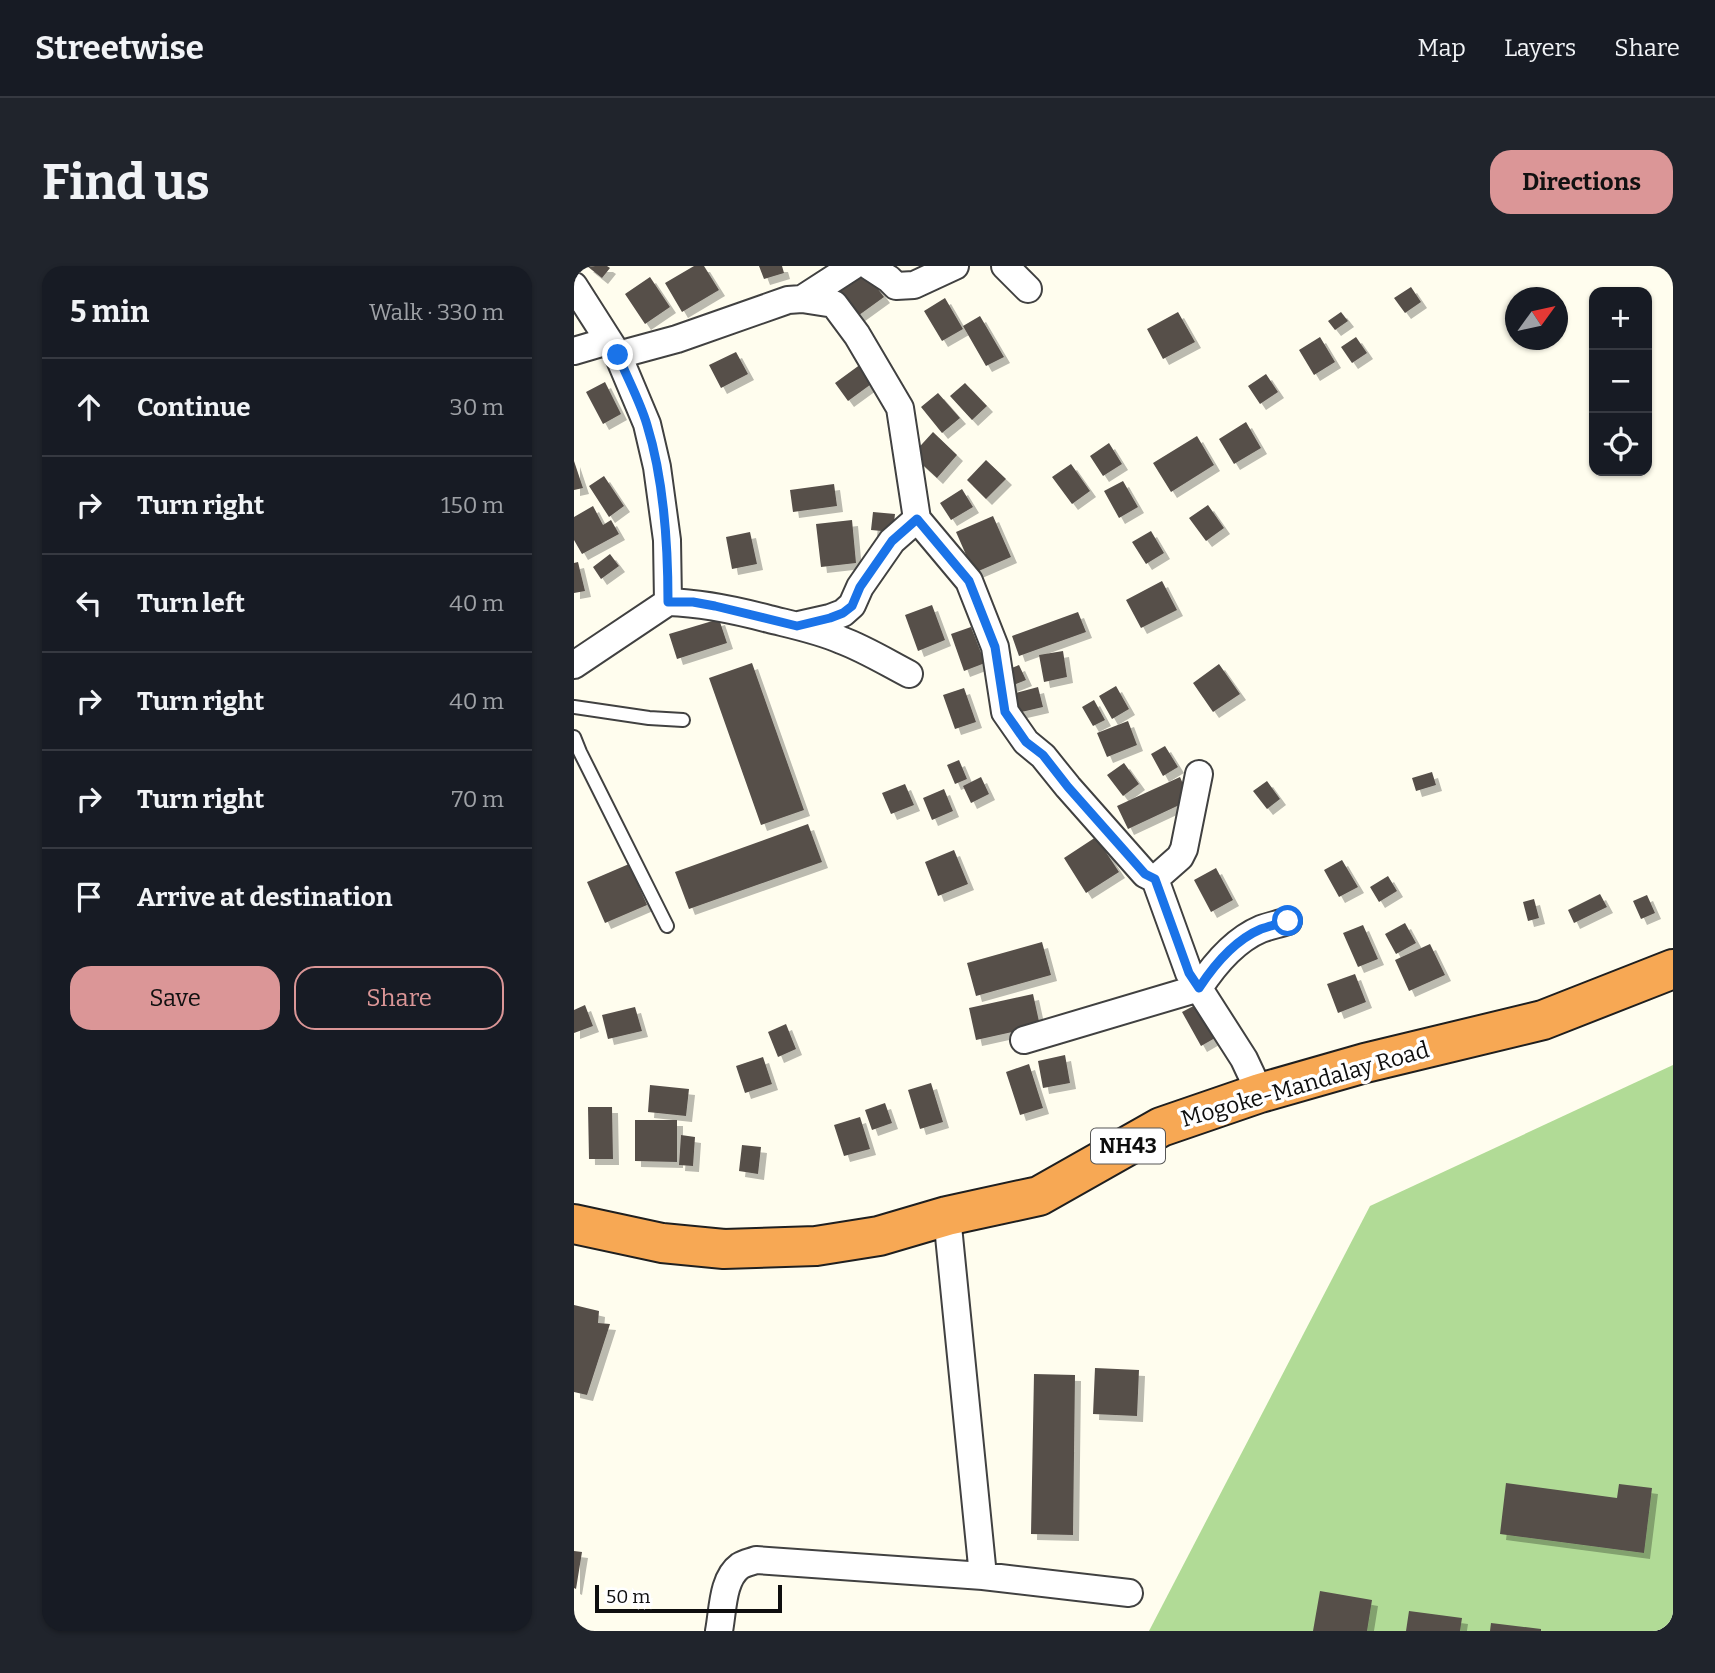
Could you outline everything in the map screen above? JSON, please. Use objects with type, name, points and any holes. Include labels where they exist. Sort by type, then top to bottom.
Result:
[{"type":"highway","name":"Mogoke-Mandalay Road","points":[[574,1224],[662,1243],[724,1249],[816,1246],[867,1238],[947,1216],[1039,1196],[1161,1127],[1260,1093],[1365,1063],[1543,1020],[1673,969]]},
{"type":"street","points":[[802,299],[853,266]]},
{"type":"street","points":[[869,266],[896,286],[914,285],[955,266]]},
{"type":"street","points":[[1005,266],[1028,289]]},
{"type":"street","points":[[574,286],[613,348],[647,424],[657,467],[667,540],[668,602]]},
{"type":"street","points":[[574,351],[677,339],[788,300],[802,299],[834,304],[857,335],[900,408],[917,519],[969,581],[995,647],[1005,712],[1026,742],[1043,755],[1145,874],[1155,879],[1189,973],[1244,1059],[1260,1093]]},
{"type":"street","points":[[797,626],[830,618],[852,606],[860,587],[892,541],[917,519]]},
{"type":"street","points":[[574,665],[668,602],[693,602],[797,626],[839,639],[909,674]]},
{"type":"street","points":[[1155,879],[1180,857],[1184,849],[1199,774]]},
{"type":"street","points":[[1024,1040],[1199,988],[1229,951],[1258,930],[1288,921]]},
{"type":"street","points":[[947,1216],[983,1576]]},
{"type":"street","points":[[719,1631],[727,1586],[734,1572],[742,1565],[756,1560],[983,1576],[1129,1593]]},
{"type":"lane","points":[[574,707],[683,720]]},
{"type":"lane","points":[[574,737],[667,926]]},
{"type":"green space","points":[[1673,1065],[1673,1631],[1149,1631],[1370,1206]]},
{"type":"building","points":[[587,266],[607,266],[610,268],[602,278]]},
{"type":"building","points":[[694,266],[704,266],[719,290],[682,312],[665,283]]},
{"type":"building","points":[[759,266],[782,266],[784,273],[764,279]]},
{"type":"building","points":[[865,272],[884,297],[855,318],[837,293]]},
{"type":"building","points":[[650,277],[670,307],[645,324],[625,294]]},
{"type":"building","points":[[1411,287],[1421,302],[1405,313],[1394,298]]},
{"type":"building","points":[[945,298],[963,329],[942,341],[924,311]]},
{"type":"building","points":[[1178,312],[1195,342],[1163,359],[1147,329]]},
{"type":"building","points":[[1341,312],[1348,321],[1335,330],[1328,321]]},
{"type":"building","points":[[980,316],[1004,357],[986,366],[963,326]]},
{"type":"building","points":[[1320,337],[1335,362],[1314,375],[1299,350]]},
{"type":"building","points":[[1356,337],[1367,353],[1352,363],[1341,347]]},
{"type":"building","points":[[736,352],[748,374],[721,388],[709,365]]},
{"type":"building","points":[[861,364],[874,382],[848,401],[835,383]]},
{"type":"building","points":[[1266,374],[1278,392],[1260,404],[1248,386]]},
{"type":"building","points":[[605,382],[621,414],[603,424],[586,392]]},
{"type":"building","points":[[965,383],[987,406],[972,420],[950,396]]},
{"type":"building","points":[[938,393],[960,418],[942,433],[921,407]]},
{"type":"building","points":[[1246,422],[1261,448],[1234,464],[1219,439]]},
{"type":"building","points":[[933,432],[957,455],[937,478],[912,455]]},
{"type":"building","points":[[1197,436],[1214,465],[1171,492],[1153,463]]},
{"type":"building","points":[[1109,443],[1122,464],[1103,476],[1090,456]]},
{"type":"building","points":[[986,460],[1006,479],[986,499],[967,480]]},
{"type":"building","points":[[574,461],[583,488],[574,490]]},
{"type":"building","points":[[1071,464],[1090,491],[1072,504],[1052,477]]},
{"type":"building","points":[[604,476],[624,506],[609,517],[589,486]]},
{"type":"building","points":[[1123,481],[1138,507],[1119,518],[1104,491]]},
{"type":"building","points":[[834,484],[837,506],[793,512],[790,490]]},
{"type":"building","points":[[962,489],[973,507],[951,520],[940,503]]},
{"type":"building","points":[[1208,505],[1224,528],[1206,541],[1189,518]]},
{"type":"building","points":[[593,506],[603,525],[611,520],[619,534],[582,554],[574,540],[574,517]]},
{"type":"building","points":[[873,512],[895,514],[893,532],[871,530]]},
{"type":"building","points":[[993,516],[1011,557],[974,573],[956,532]]},
{"type":"building","points":[[852,520],[856,563],[821,567],[816,524]]},
{"type":"building","points":[[1151,531],[1164,553],[1146,564],[1132,542]]},
{"type":"building","points":[[750,532],[757,564],[732,569],[726,537]]},
{"type":"building","points":[[610,554],[619,566],[601,579],[593,567]]},
{"type":"building","points":[[578,562],[585,591],[574,593],[574,563]]},
{"type":"building","points":[[1162,581],[1177,610],[1141,628],[1126,600]]},
{"type":"building","points":[[932,605],[945,640],[918,651],[905,615]]},
{"type":"building","points":[[1078,612],[1086,632],[1019,656],[1012,636]]},
{"type":"building","points":[[719,619],[727,643],[677,659],[669,634]]},
{"type":"building","points":[[971,627],[985,663],[964,671],[951,634]]},
{"type":"building","points":[[1063,651],[1067,677],[1044,682],[1039,655]]},
{"type":"building","points":[[752,663],[804,810],[761,825],[709,678]]},
{"type":"building","points":[[1219,664],[1240,694],[1213,712],[1193,683]]},
{"type":"building","points":[[1019,665],[1026,680],[1011,686],[1004,671]]},
{"type":"building","points":[[1116,686],[1129,709],[1112,719],[1099,696]]},
{"type":"building","points":[[1038,687],[1043,707],[1017,713],[1012,694]]},
{"type":"building","points":[[964,688],[976,722],[955,729],[943,695]]},
{"type":"building","points":[[1094,700],[1105,720],[1093,726],[1082,707]]},
{"type":"building","points":[[1128,721],[1137,745],[1107,757],[1097,733]]},
{"type":"building","points":[[1165,746],[1178,767],[1163,776],[1151,754]]},
{"type":"building","points":[[959,760],[967,779],[955,784],[947,765]]},
{"type":"building","points":[[1124,763],[1139,784],[1123,796],[1107,775]]},
{"type":"building","points":[[1432,772],[1436,785],[1416,791],[1412,778]]},
{"type":"building","points":[[981,777],[989,794],[971,803],[963,786]]},
{"type":"building","points":[[1180,777],[1190,800],[1128,829],[1117,806]]},
{"type":"building","points":[[1267,781],[1280,799],[1267,809],[1253,791]]},
{"type":"building","points":[[905,784],[914,805],[891,814],[882,793]]},
{"type":"building","points":[[944,789],[953,811],[932,820],[923,798]]},
{"type":"building","points":[[808,824],[822,862],[689,909],[675,872]]},
{"type":"building","points":[[1096,837],[1119,872],[1086,893],[1064,858]]},
{"type":"building","points":[[954,850],[968,884],[938,896],[925,862]]},
{"type":"building","points":[[1342,860],[1358,887],[1339,897],[1324,870]]},
{"type":"building","points":[[629,864],[647,905],[605,923],[587,882]]},
{"type":"building","points":[[1216,868],[1233,900],[1211,912],[1194,880]]},
{"type":"building","points":[[1388,876],[1397,891],[1379,902],[1370,887]]},
{"type":"building","points":[[1600,894],[1607,907],[1574,923],[1568,910]]},
{"type":"building","points":[[1647,895],[1655,913],[1641,919],[1633,901]]},
{"type":"building","points":[[1534,899],[1539,918],[1528,921],[1523,902]]},
{"type":"building","points":[[1405,923],[1416,943],[1396,954],[1385,934]]},
{"type":"building","points":[[1363,925],[1378,959],[1358,967],[1343,933]]},
{"type":"building","points":[[1042,942],[1051,975],[976,996],[967,963]]},
{"type":"building","points":[[1430,944],[1445,975],[1409,991],[1395,960]]},
{"type":"building","points":[[1355,974],[1366,1002],[1338,1013],[1327,984]]},
{"type":"building","points":[[1033,994],[1040,1026],[976,1040],[969,1008]]},
{"type":"building","points":[[1203,1001],[1222,1034],[1201,1046],[1182,1012]]},
{"type":"building","points":[[585,1005],[593,1026],[574,1033],[574,1010]]},
{"type":"building","points":[[635,1007],[642,1031],[608,1039],[602,1015]]},
{"type":"building","points":[[786,1024],[796,1049],[778,1057],[768,1032]]},
{"type":"building","points":[[1065,1055],[1070,1083],[1043,1088],[1038,1061]]},
{"type":"building","points":[[763,1057],[772,1084],[745,1093],[736,1066]]},
{"type":"building","points":[[1029,1064],[1043,1108],[1020,1115],[1006,1072]]},
{"type":"building","points":[[931,1083],[943,1122],[920,1129],[908,1090]]},
{"type":"building","points":[[650,1085],[689,1089],[686,1116],[648,1112]]},
{"type":"building","points":[[885,1103],[892,1123],[872,1130],[865,1110]]},
{"type":"building","points":[[588,1107],[612,1107],[613,1159],[589,1159]]},
{"type":"building","points":[[860,1117],[870,1149],[844,1156],[834,1125]]},
{"type":"building","points":[[635,1120],[677,1120],[677,1162],[635,1161]]},
{"type":"building","points":[[681,1135],[695,1137],[693,1166],[679,1165]]},
{"type":"building","points":[[742,1145],[761,1147],[758,1174],[739,1171]]},
{"type":"building","points":[[574,1305],[599,1311],[598,1323],[610,1324],[587,1395],[574,1392]]},
{"type":"building","points":[[1095,1368],[1139,1370],[1137,1416],[1093,1414]]},
{"type":"building","points":[[1034,1374],[1075,1375],[1073,1535],[1031,1534]]},
{"type":"building","points":[[1506,1483],[1617,1498],[1619,1484],[1652,1488],[1644,1553],[1500,1534]]},
{"type":"building","points":[[574,1551],[582,1552],[576,1589],[574,1588]]},
{"type":"building","points":[[1320,1591],[1372,1600],[1367,1631],[1313,1631]]},
{"type":"building","points":[[1409,1611],[1462,1618],[1460,1631],[1406,1631]]},
{"type":"building","points":[[1491,1623],[1541,1629],[1541,1631],[1490,1631]]},
{"type":"route","points":[[618,355],[647,424],[657,467],[667,540],[668,602],[693,602],[715,606],[797,626],[830,618],[852,606],[860,587],[892,541],[917,519],[969,581],[995,647],[1005,712],[1026,742],[1043,755],[1145,874],[1155,879],[1189,973],[1199,988],[1229,951],[1258,930],[1288,921]]}]
